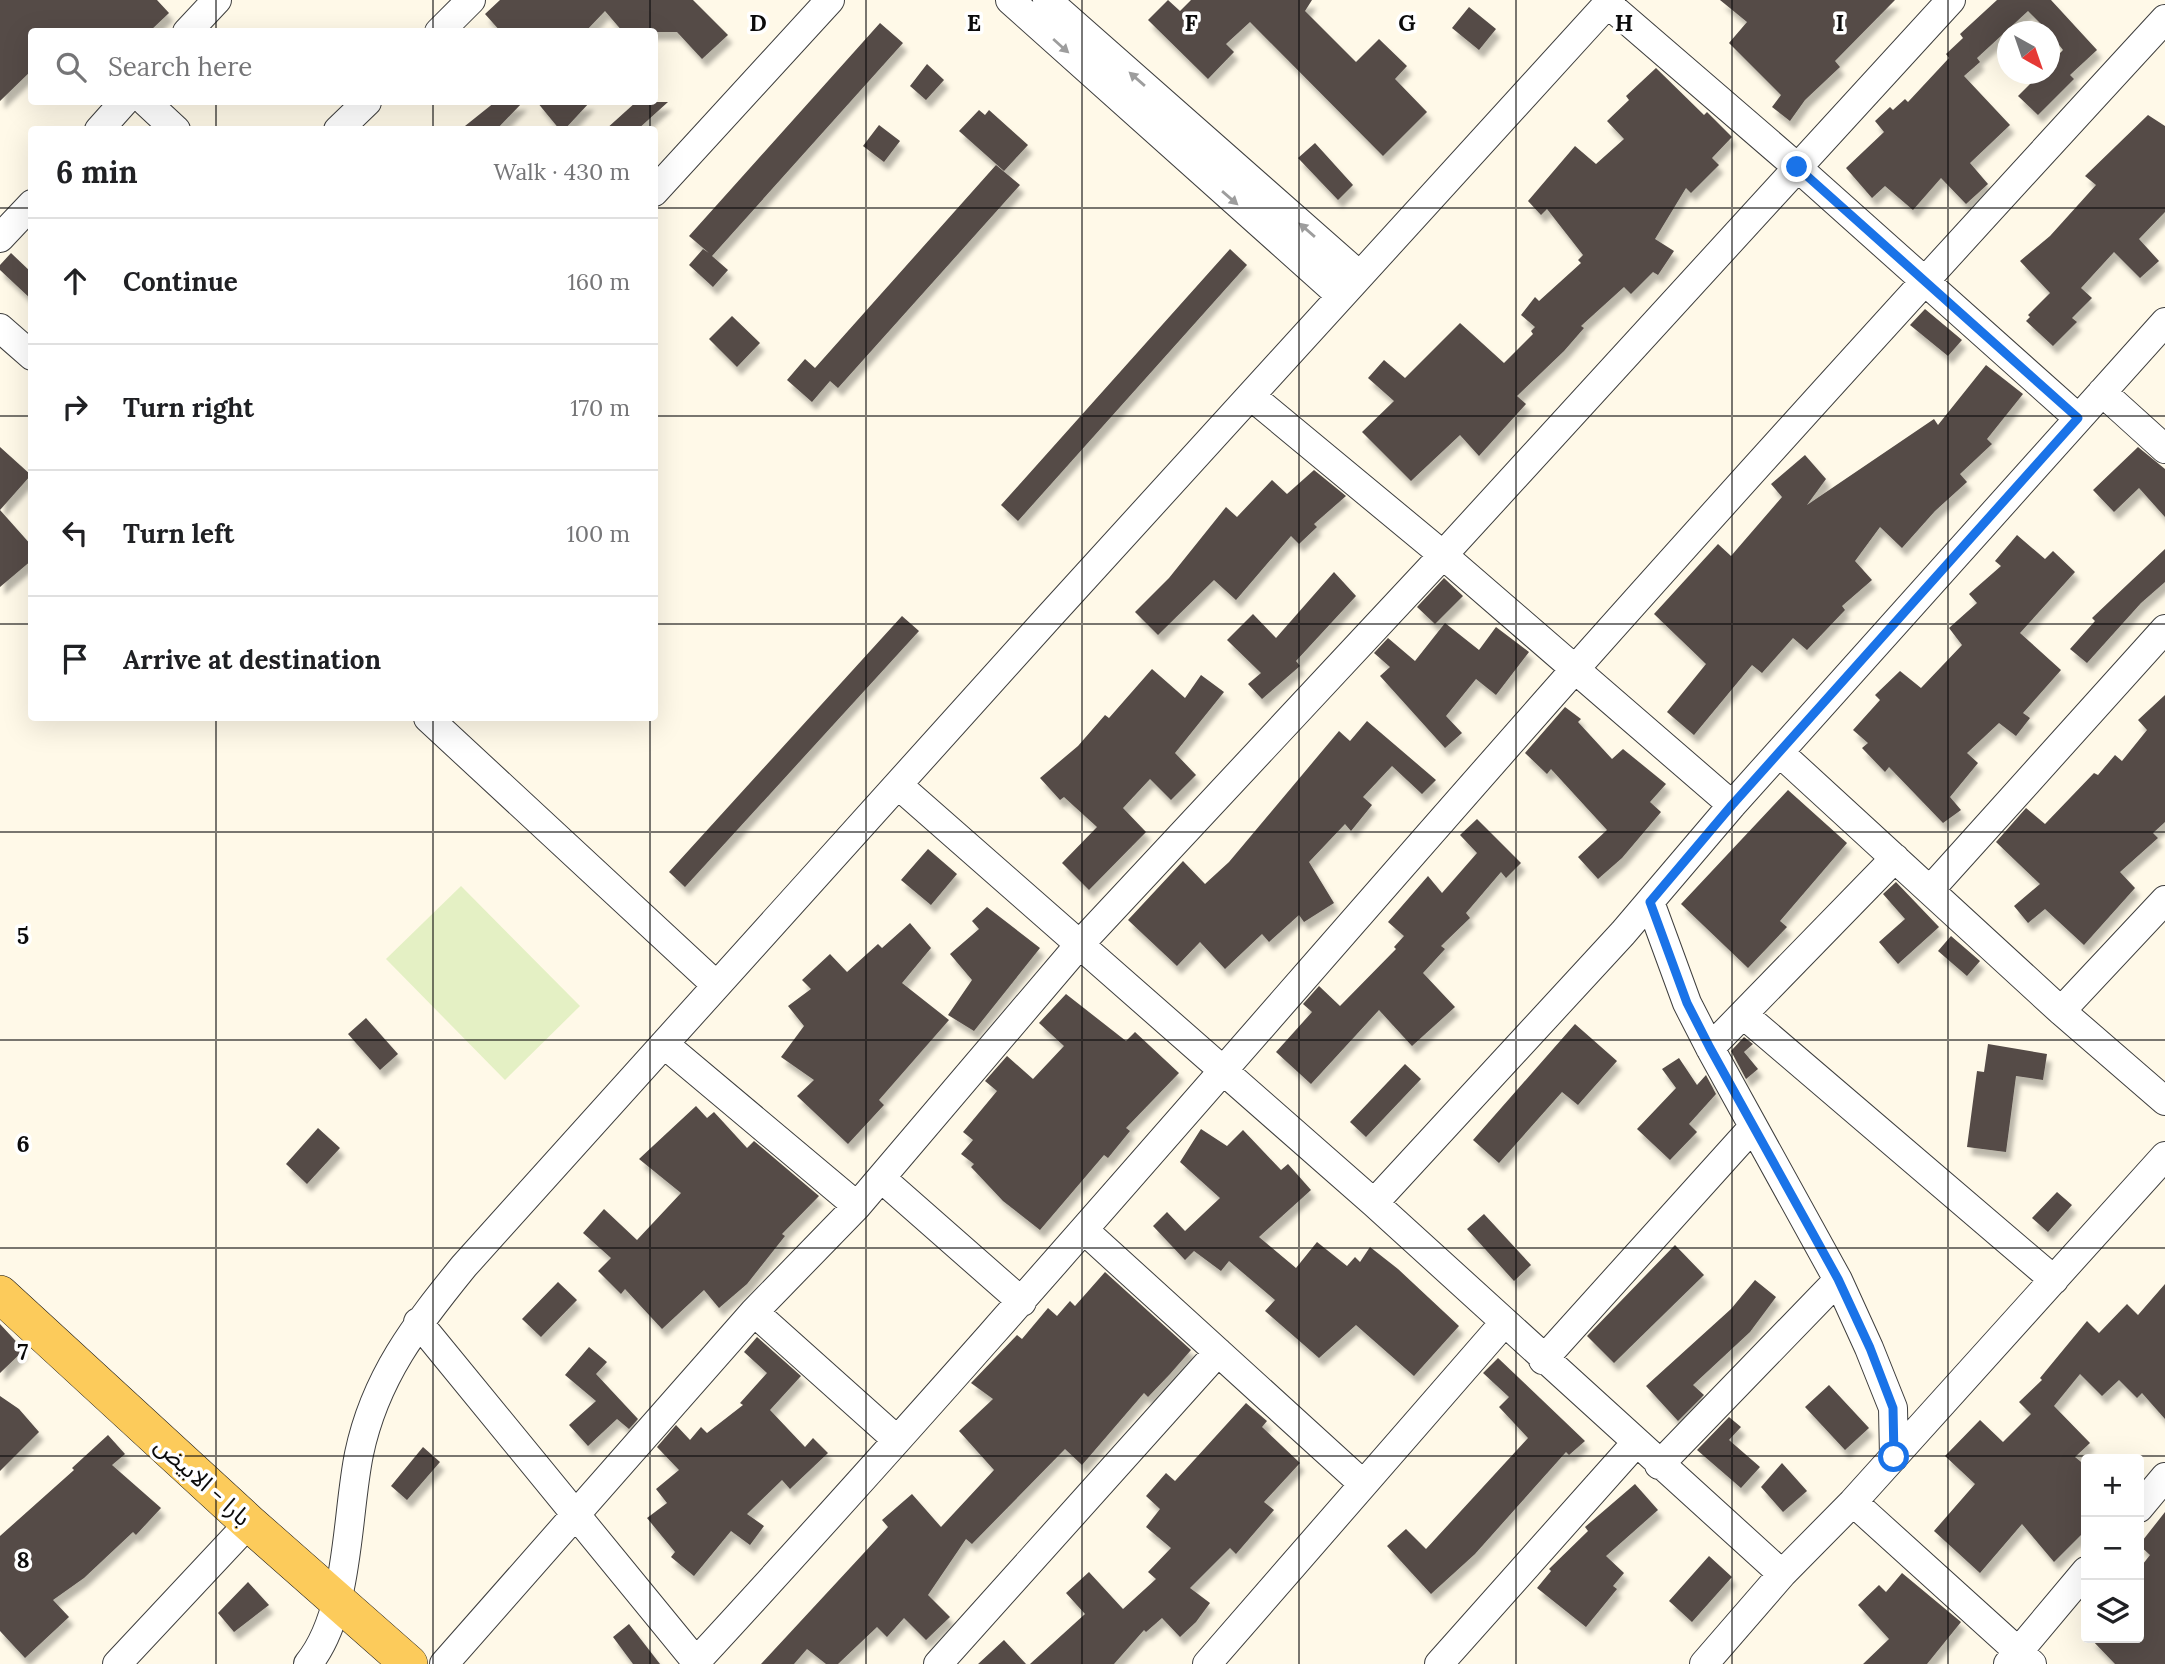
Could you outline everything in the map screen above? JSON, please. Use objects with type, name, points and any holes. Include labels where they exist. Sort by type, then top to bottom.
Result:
[{"type":"main road","name":"بارا - الابيض","points":[[0,1294],[249,1523],[410,1664]]},
{"type":"street","points":[[191,28],[217,0]]},
{"type":"street","points":[[443,28],[471,0]]},
{"type":"street","points":[[658,188],[830,0]]},
{"type":"street","points":[[1010,0],[1350,285]]},
{"type":"street","points":[[1047,0],[1350,285]]},
{"type":"street","points":[[444,1664],[754,1312],[857,1206],[1079,945],[1443,555],[1951,0]]},
{"type":"street","points":[[308,1664],[318,1651],[337,1599],[359,1453],[384,1376],[418,1322],[464,1266],[716,985],[1609,2],[2078,418]]},
{"type":"street","points":[[418,1322],[696,1663],[1085,1231],[1576,669],[1923,281],[2165,19]]},
{"type":"street","points":[[103,126],[121,105]]},
{"type":"street","points":[[149,105],[172,126]]},
{"type":"street","points":[[342,126],[364,105]]},
{"type":"street","points":[[0,238],[28,208]]},
{"type":"street","points":[[1374,1203],[1650,902],[1732,805],[2165,322]]},
{"type":"street","points":[[0,328],[28,352]]},
{"type":"street","points":[[2102,392],[2165,449]]},
{"type":"street","points":[[1251,396],[1443,555],[1732,805]]},
{"type":"street","points":[[1930,890],[2165,629]]},
{"type":"street","points":[[431,721],[716,985]]},
{"type":"street","points":[[1780,753],[2061,1011],[2165,1101]]},
{"type":"street","points":[[898,785],[1374,1203],[1503,1324],[1782,1574]]},
{"type":"street","points":[[1710,1048],[1895,858]]},
{"type":"street","points":[[2061,1011],[2165,900]]},
{"type":"street","points":[[1650,902],[1687,1003],[1838,1279],[1870,1348],[1893,1408],[1894,1457]]},
{"type":"street","points":[[1744,1015],[2053,1280]]},
{"type":"street","points":[[664,1044],[857,1206]]},
{"type":"street","points":[[1543,1360],[1753,1127]]},
{"type":"street","points":[[1704,1664],[1782,1574],[1853,1502],[2165,1156]]},
{"type":"street","points":[[881,1178],[1022,1302]]},
{"type":"street","points":[[1085,1231],[1363,1484]]},
{"type":"street","points":[[1659,1465],[1838,1279]]},
{"type":"street","points":[[754,1312],[897,1440]]},
{"type":"street","points":[[1207,1664],[1503,1324]]},
{"type":"street","points":[[938,1664],[1218,1352]]},
{"type":"street","points":[[1439,1664],[1635,1444]]},
{"type":"street","points":[[2144,1502],[2165,1477]]},
{"type":"street","points":[[1853,1502],[2020,1660],[2081,1578]]},
{"type":"street","points":[[117,1664],[249,1523]]},
{"type":"green space","points":[[461,886],[580,1006],[505,1080],[386,959]]},
{"type":"building","points":[[0,0],[157,0],[169,13],[153,28],[28,28],[28,74],[0,101]]},
{"type":"building","points":[[500,0],[693,0],[728,35],[702,59],[677,32],[658,32],[658,28],[620,28],[605,11],[589,28],[497,28],[485,14]]},
{"type":"building","points":[[1168,0],[1180,11],[1191,0],[1312,0],[1305,11],[1356,62],[1379,39],[1407,66],[1395,79],[1427,112],[1383,156],[1250,22],[1226,44],[1234,52],[1208,79],[1148,20]]},
{"type":"building","points":[[1720,0],[1895,0],[1835,61],[1840,67],[1805,100],[1790,121],[1772,107],[1781,95],[1729,43],[1747,22]]},
{"type":"building","points":[[1997,0],[2051,0],[2097,50],[2070,75],[2074,79],[2038,115],[2018,96],[2030,84],[2060,84],[2060,53],[2063,50],[2060,46],[2060,21],[2038,21],[2028,11],[2017,21],[1997,21],[1997,40],[1977,58],[1980,62],[1964,76],[2010,125],[1970,163],[1988,184],[1966,204],[1941,178],[1913,210],[1885,186],[1872,198],[1846,168],[1884,132],[1875,121],[1890,107],[1893,110],[1905,99],[1908,102],[1949,58],[1946,54],[1963,38],[1960,34]]},
{"type":"building","points":[[1469,7],[1496,29],[1479,50],[1452,28]]},
{"type":"building","points":[[880,23],[903,43],[712,256],[728,270],[713,287],[689,265],[703,249],[709,253],[689,236]]},
{"type":"building","points":[[927,64],[944,80],[926,100],[910,86]]},
{"type":"building","points":[[1656,68],[1704,115],[1707,112],[1732,137],[1712,158],[1719,165],[1691,193],[1686,188],[1655,239],[1674,251],[1658,275],[1653,272],[1631,294],[1624,287],[1581,326],[1584,328],[1564,351],[1517,396],[1526,404],[1479,456],[1460,435],[1411,481],[1362,432],[1394,401],[1368,378],[1384,360],[1405,378],[1460,323],[1504,363],[1533,334],[1531,331],[1535,327],[1521,315],[1535,297],[1539,301],[1581,263],[1578,260],[1583,255],[1547,209],[1541,215],[1528,201],[1575,146],[1596,164],[1624,139],[1607,121],[1629,100],[1626,96]]},
{"type":"building","points":[[658,102],[668,102],[641,126],[609,126],[633,105],[658,105]]},
{"type":"building","points":[[491,105],[520,105],[500,126],[465,126]]},
{"type":"building","points":[[539,105],[587,105],[568,126],[557,126]]},
{"type":"building","points":[[979,110],[985,115],[989,110],[1028,145],[1004,171],[959,131]]},
{"type":"building","points":[[2148,115],[2165,126],[2165,212],[2139,239],[2159,261],[2140,278],[2114,252],[2081,288],[2092,298],[2072,318],[2077,322],[2053,346],[2026,321],[2030,317],[2028,315],[2050,293],[2020,261],[2050,236],[2096,185],[2085,176]]},
{"type":"building","points":[[879,125],[900,141],[884,162],[863,146]]},
{"type":"building","points":[[1315,143],[1353,185],[1338,200],[1298,158]]},
{"type":"building","points":[[996,165],[1020,185],[838,388],[830,381],[812,402],[787,380],[805,359],[815,368]]},
{"type":"building","points":[[1230,249],[1247,265],[1018,521],[1001,505]]},
{"type":"building","points":[[11,253],[28,269],[28,296],[0,270],[0,265]]},
{"type":"building","points":[[1925,309],[1962,340],[1948,356],[1910,325]]},
{"type":"building","points":[[732,316],[760,343],[737,367],[709,339]]},
{"type":"building","points":[[1986,365],[2023,394],[1987,439],[1992,444],[1960,474],[1967,482],[1935,511],[1902,548],[1880,527],[1855,561],[1872,580],[1842,606],[1845,610],[1807,650],[1793,638],[1762,673],[1752,665],[1694,735],[1667,712],[1706,664],[1654,614],[1718,544],[1731,556],[1782,497],[1771,484],[1805,455],[1826,479],[1807,505],[1934,419],[1938,425]]},
{"type":"building","points":[[0,447],[28,472],[28,478],[0,510]]},
{"type":"building","points":[[2138,447],[2165,469],[2165,517],[2139,488],[2114,512],[2093,490]]},
{"type":"building","points":[[1314,470],[1346,496],[1314,524],[1317,527],[1299,544],[1291,536],[1236,600],[1214,580],[1158,635],[1135,612],[1169,578],[1226,507],[1237,517],[1272,480],[1287,494]]},
{"type":"building","points":[[0,510],[28,542],[28,563],[0,587]]},
{"type":"building","points":[[2017,535],[2045,559],[2053,551],[2075,572],[2020,633],[2061,670],[2023,713],[2030,718],[2016,736],[1999,723],[1967,753],[1978,763],[1950,797],[1961,810],[1943,823],[1889,767],[1885,772],[1862,748],[1868,743],[1853,730],[1880,700],[1875,695],[1900,671],[1921,688],[1962,645],[1949,628],[1977,603],[1969,594],[2001,566],[1995,561]]},
{"type":"building","points":[[2165,549],[2165,582],[2141,603],[2087,663],[2070,649],[2095,621],[2092,618]]},
{"type":"building","points":[[1334,572],[1356,596],[1296,661],[1300,666],[1262,699],[1248,684],[1261,673],[1227,640],[1253,614],[1276,638]]},
{"type":"building","points":[[1444,578],[1463,596],[1435,624],[1417,607]]},
{"type":"building","points":[[902,616],[919,631],[685,887],[669,872]]},
{"type":"building","points":[[1445,623],[1479,650],[1496,627],[1529,652],[1496,695],[1476,679],[1446,716],[1462,733],[1445,748],[1380,676],[1390,667],[1374,653],[1388,638],[1415,661]]},
{"type":"building","points":[[1152,669],[1185,698],[1201,675],[1224,692],[1175,753],[1196,775],[1171,800],[1150,779],[1123,808],[1146,832],[1089,890],[1062,863],[1097,827],[1064,797],[1060,800],[1040,778],[1078,746],[1105,715],[1109,718]]},
{"type":"building","points":[[2165,695],[2165,822],[2153,833],[2158,838],[2120,872],[2135,888],[2084,945],[2045,909],[2028,923],[2014,906],[2040,884],[1996,842],[2026,808],[2045,824],[2094,773],[2098,775],[2115,755],[2122,761],[2147,730],[2138,720]]},
{"type":"building","points":[[1565,707],[1581,719],[1578,722],[1612,759],[1623,749],[1666,784],[1650,802],[1661,812],[1622,858],[1598,879],[1578,857],[1607,830],[1551,769],[1547,774],[1525,753]]},
{"type":"building","points":[[1367,721],[1436,780],[1422,794],[1392,766],[1363,797],[1372,805],[1351,831],[1345,824],[1309,862],[1334,903],[1304,922],[1299,915],[1269,942],[1262,934],[1225,969],[1200,942],[1177,966],[1128,920],[1183,861],[1205,884],[1229,862],[1339,731],[1350,741]]},
{"type":"building","points":[[1788,790],[1847,843],[1780,921],[1787,927],[1748,968],[1681,904]]},
{"type":"building","points":[[1477,819],[1521,863],[1506,878],[1501,872],[1466,913],[1470,918],[1441,946],[1445,949],[1423,973],[1455,1007],[1412,1046],[1379,1010],[1311,1084],[1276,1052],[1312,1012],[1303,1004],[1319,986],[1340,1006],[1396,949],[1394,947],[1404,936],[1388,922],[1428,876],[1442,893],[1477,853],[1460,835]]},
{"type":"building","points":[[928,849],[957,874],[931,905],[901,880]]},
{"type":"building","points":[[1896,882],[1939,927],[1898,964],[1879,942],[1905,919],[1883,894]]},
{"type":"building","points":[[987,907],[1040,948],[974,1031],[948,1015],[972,980],[950,954],[979,929],[972,921]]},
{"type":"building","points":[[910,923],[931,948],[902,983],[949,1020],[879,1100],[884,1105],[848,1144],[797,1096],[814,1080],[781,1057],[804,1026],[788,1006],[811,989],[802,980],[830,954],[847,972],[878,944],[882,948]]},
{"type":"building","points":[[1951,936],[1980,961],[1967,976],[1938,951]]},
{"type":"building","points":[[1066,994],[1126,1041],[1135,1032],[1179,1073],[1126,1128],[1130,1131],[1108,1158],[1104,1155],[1040,1230],[1003,1201],[971,1167],[974,1164],[961,1154],[973,1140],[963,1132],[997,1091],[985,1081],[1007,1056],[1033,1079],[1064,1046],[1039,1023]]},
{"type":"building","points":[[366,1018],[398,1054],[380,1070],[348,1034]]},
{"type":"building","points":[[1575,1024],[1617,1061],[1578,1105],[1562,1092],[1499,1163],[1473,1140]]},
{"type":"building","points":[[1744,1037],[1753,1044],[1744,1052],[1758,1069],[1746,1079],[1731,1051]]},
{"type":"building","points":[[1988,1044],[2047,1054],[2043,1080],[2016,1076],[2006,1152],[1967,1147],[1977,1071],[1984,1072]]},
{"type":"building","points":[[1679,1058],[1697,1085],[1706,1075],[1716,1094],[1689,1124],[1697,1132],[1670,1160],[1637,1129],[1676,1088],[1662,1069]]},
{"type":"building","points":[[1405,1064],[1421,1079],[1366,1137],[1350,1122]]},
{"type":"building","points":[[696,1106],[707,1118],[714,1112],[747,1148],[754,1141],[819,1196],[782,1234],[785,1236],[747,1284],[719,1308],[704,1290],[662,1329],[625,1289],[621,1294],[598,1271],[611,1258],[583,1233],[604,1209],[637,1240],[681,1193],[639,1159]]},
{"type":"building","points":[[318,1128],[340,1148],[307,1184],[286,1164]]},
{"type":"building","points":[[1201,1129],[1227,1146],[1243,1130],[1281,1170],[1288,1164],[1311,1190],[1259,1237],[1296,1268],[1317,1242],[1347,1266],[1355,1257],[1360,1262],[1370,1247],[1398,1269],[1459,1326],[1414,1376],[1356,1325],[1319,1358],[1265,1311],[1275,1300],[1229,1261],[1221,1271],[1194,1251],[1185,1260],[1153,1226],[1167,1212],[1185,1231],[1220,1198],[1180,1162]]},
{"type":"building","points":[[2057,1192],[2072,1205],[2048,1232],[2032,1218]]},
{"type":"building","points":[[1484,1214],[1531,1265],[1514,1281],[1467,1229]]},
{"type":"building","points":[[1675,1245],[1704,1275],[1614,1363],[1587,1336]]},
{"type":"building","points":[[1105,1272],[1191,1350],[1170,1374],[1148,1397],[1144,1393],[1082,1465],[1065,1449],[972,1544],[966,1539],[928,1595],[950,1617],[926,1640],[904,1618],[887,1637],[877,1627],[838,1664],[826,1664],[807,1649],[794,1664],[761,1664],[888,1527],[882,1520],[912,1494],[941,1527],[994,1470],[959,1431],[993,1399],[971,1383],[1017,1335],[1022,1339],[1048,1308],[1057,1316],[1070,1301],[1075,1306]]},
{"type":"building","points":[[1755,1280],[1776,1297],[1750,1332],[1693,1385],[1704,1395],[1678,1421],[1646,1386],[1731,1309]]},
{"type":"building","points":[[558,1282],[577,1300],[541,1337],[522,1319]]},
{"type":"building","points":[[2165,1284],[2165,1419],[2142,1393],[2137,1398],[2119,1380],[2102,1396],[2080,1374],[2054,1406],[2090,1443],[2075,1457],[2081,1462],[2081,1535],[2054,1562],[2022,1524],[1980,1573],[1934,1531],[1975,1484],[1945,1456],[1980,1420],[2003,1442],[2031,1414],[2019,1402],[2042,1380],[2040,1378],[2087,1321],[2099,1333],[2127,1304],[2138,1315]]},
{"type":"building","points":[[0,1324],[24,1350],[0,1373]]},
{"type":"building","points":[[757,1337],[801,1376],[770,1410],[805,1447],[813,1438],[828,1453],[790,1489],[782,1480],[747,1514],[764,1526],[750,1545],[731,1531],[694,1576],[671,1557],[675,1552],[647,1518],[667,1503],[656,1489],[679,1470],[657,1447],[676,1425],[690,1440],[701,1427],[707,1433],[743,1405],[740,1403],[767,1373],[744,1352]]},
{"type":"building","points":[[589,1347],[607,1362],[596,1374],[638,1419],[629,1429],[617,1419],[588,1446],[569,1425],[596,1401],[565,1375]]},
{"type":"building","points":[[1498,1358],[1585,1441],[1569,1455],[1566,1452],[1475,1554],[1431,1594],[1387,1546],[1406,1529],[1426,1549],[1528,1438],[1499,1407],[1509,1397],[1483,1373]]},
{"type":"building","points":[[1829,1385],[1869,1428],[1845,1450],[1805,1407]]},
{"type":"building","points":[[0,1396],[19,1409],[39,1432],[0,1471]]},
{"type":"building","points":[[1246,1403],[1267,1421],[1262,1427],[1300,1463],[1264,1502],[1274,1510],[1236,1554],[1230,1548],[1190,1588],[1210,1603],[1196,1622],[1180,1637],[1162,1618],[1146,1632],[1144,1630],[1114,1664],[1030,1664],[1085,1614],[1066,1593],[1089,1572],[1123,1609],[1156,1579],[1148,1572],[1171,1548],[1146,1527],[1160,1509],[1146,1496],[1166,1473],[1175,1481]]},
{"type":"building","points":[[1729,1417],[1741,1427],[1729,1440],[1760,1467],[1741,1488],[1697,1450]]},
{"type":"building","points":[[108,1435],[125,1454],[112,1465],[161,1508],[136,1535],[133,1532],[84,1578],[53,1600],[69,1617],[25,1658],[0,1631],[0,1536],[74,1470],[72,1468]]},
{"type":"building","points":[[423,1447],[440,1462],[407,1500],[391,1486]]},
{"type":"building","points":[[1782,1463],[1807,1491],[1783,1512],[1761,1487]]},
{"type":"building","points":[[1635,1484],[1658,1510],[1606,1556],[1624,1573],[1613,1586],[1617,1589],[1586,1627],[1537,1588],[1551,1571],[1549,1569],[1588,1531],[1585,1527]]},
{"type":"building","points":[[2165,1512],[2165,1664],[2115,1664],[2095,1643],[2144,1643],[2144,1563],[2150,1555],[2144,1550],[2144,1539]]},
{"type":"building","points":[[1709,1556],[1732,1577],[1692,1622],[1669,1601]]},
{"type":"building","points":[[1902,1573],[1961,1622],[1927,1664],[1863,1664],[1889,1639],[1858,1605],[1879,1585],[1886,1592]]},
{"type":"building","points":[[248,1582],[269,1605],[234,1632],[218,1613]]},
{"type":"building","points":[[629,1624],[660,1664],[633,1664],[613,1637]]},
{"type":"building","points":[[1004,1640],[1026,1664],[978,1664]]},
{"type":"route","points":[[1797,167],[2078,418],[1732,805],[1650,902],[1687,1003],[1838,1279],[1870,1348],[1893,1408],[1894,1457]]}]
